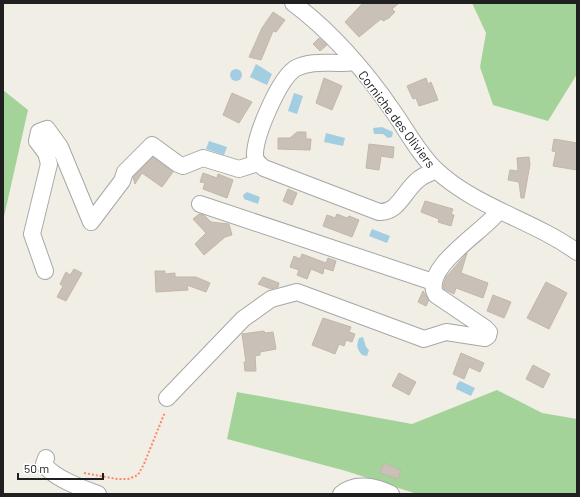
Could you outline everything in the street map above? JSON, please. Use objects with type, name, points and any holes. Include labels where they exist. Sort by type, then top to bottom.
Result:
[{"type":"street","name":"Corniche des Oliviers","points":[[293,3],[324,30],[354,62],[393,110],[416,146],[436,170],[451,182],[499,212],[558,240],[577,252]]},
{"type":"street","points":[[354,62],[341,64],[306,64],[294,70],[284,82],[275,97],[259,137],[255,154],[258,164],[264,168],[379,212],[386,212],[394,209],[419,179],[436,170]]},
{"type":"street","points":[[45,271],[32,234],[49,164],[46,153],[37,141],[39,132],[47,129],[60,147],[91,222],[122,181],[125,172],[152,145],[183,166],[203,158],[239,169],[258,164]]},
{"type":"street","points":[[200,204],[433,282]]},
{"type":"street","points":[[167,398],[243,319],[272,299],[297,292],[424,339],[446,332],[485,338],[488,336],[489,332],[485,328],[436,295],[432,289],[433,282],[447,259],[462,244],[492,221],[499,212]]},
{"type":"street","points":[[46,458],[44,464],[48,470],[82,489],[98,494]]},
{"type":"street","points":[[340,494],[346,489],[369,486],[391,494]]},
{"type":"path","points":[[83,473],[97,477],[117,479],[128,479],[138,475],[164,415],[167,398]]},
{"type":"green space","points":[[472,3],[577,3],[577,74],[548,121],[493,105],[480,67],[486,33]]},
{"type":"green space","points":[[3,90],[28,110],[3,221]]},
{"type":"green space","points":[[497,390],[542,413],[577,419],[577,494],[417,494],[346,471],[227,439],[237,392],[412,424]]},
{"type":"water","points":[[256,64],[272,74],[267,85],[250,77]]},
{"type":"water","points":[[234,69],[238,69],[242,75],[238,81],[234,81],[230,77],[230,73]]},
{"type":"water","points":[[294,93],[303,96],[297,114],[288,111]]},
{"type":"water","points":[[382,127],[393,132],[392,137],[388,138],[383,134],[374,134],[373,128]]},
{"type":"water","points":[[326,133],[345,138],[343,146],[324,142]]},
{"type":"water","points":[[209,141],[227,147],[224,155],[206,149]]},
{"type":"water","points":[[247,192],[260,197],[258,204],[244,199],[243,195]]},
{"type":"water","points":[[372,229],[390,236],[387,243],[369,236]]},
{"type":"water","points":[[363,337],[366,347],[369,350],[367,356],[362,355],[358,347],[359,338]]},
{"type":"water","points":[[460,381],[475,388],[471,396],[456,389],[457,384]]},
{"type":"building","points":[[363,3],[399,3],[392,9],[395,12],[389,18],[383,21],[381,19],[359,37],[345,22]]},
{"type":"building","points":[[273,12],[285,20],[276,32],[273,31],[261,60],[249,57],[262,28]]},
{"type":"building","points":[[319,38],[327,45],[320,51],[313,44]]},
{"type":"building","points":[[324,78],[342,86],[332,110],[316,103]]},
{"type":"building","points":[[426,78],[428,84],[431,82],[438,100],[419,106],[416,98],[413,99],[407,86]]},
{"type":"building","points":[[232,93],[252,102],[239,123],[223,115]]},
{"type":"building","points":[[297,132],[306,132],[306,139],[311,139],[310,150],[278,149],[278,138],[290,138]]},
{"type":"building","points":[[554,139],[577,143],[577,170],[553,166],[556,152],[552,151]]},
{"type":"building","points":[[369,144],[394,147],[393,158],[381,156],[379,170],[366,168]]},
{"type":"building","points":[[153,157],[173,172],[162,187],[142,173],[135,184],[133,177]]},
{"type":"building","points":[[529,157],[530,164],[524,198],[521,198],[519,182],[508,180],[510,170],[518,171],[517,158]]},
{"type":"building","points":[[203,173],[217,178],[218,174],[233,180],[227,198],[203,189],[205,183],[200,182]]},
{"type":"building","points":[[288,189],[297,193],[292,205],[283,201]]},
{"type":"building","points":[[425,201],[453,209],[451,214],[454,215],[451,226],[438,222],[439,219],[421,212]]},
{"type":"building","points":[[199,214],[204,215],[211,222],[229,224],[232,235],[225,237],[204,255],[195,244],[206,233],[193,219]]},
{"type":"building","points":[[337,214],[347,218],[349,216],[359,220],[352,237],[323,226],[327,215],[335,218]]},
{"type":"building","points":[[467,253],[461,273],[488,283],[483,298],[456,288],[454,294],[444,289],[443,285],[446,277]]},
{"type":"building","points":[[302,254],[326,263],[328,258],[336,261],[333,271],[324,268],[323,274],[311,269],[307,279],[297,275],[299,270],[290,267],[294,256],[300,259]]},
{"type":"building","points":[[74,269],[82,273],[66,301],[57,297],[63,286],[60,284],[66,272],[70,275]]},
{"type":"building","points":[[155,271],[165,271],[165,274],[175,273],[175,277],[196,277],[210,283],[206,292],[187,285],[188,290],[156,292]]},
{"type":"building","points":[[263,277],[279,283],[278,287],[271,289],[258,284]]},
{"type":"building","points":[[546,282],[567,293],[549,329],[527,318]]},
{"type":"building","points":[[423,291],[429,300],[426,306],[418,302]]},
{"type":"building","points":[[493,295],[511,302],[504,318],[487,311]]},
{"type":"building","points":[[323,318],[351,327],[349,332],[355,334],[352,342],[346,340],[344,346],[339,344],[335,354],[312,345]]},
{"type":"building","points":[[264,331],[265,333],[273,332],[276,349],[260,352],[260,355],[255,356],[256,371],[245,371],[244,362],[246,362],[242,334]]},
{"type":"building","points":[[461,353],[484,363],[480,372],[469,367],[464,379],[453,374]]},
{"type":"building","points":[[533,365],[550,374],[543,388],[526,379]]},
{"type":"building","points":[[399,373],[416,382],[409,395],[392,386]]},
{"type":"building","points":[[384,463],[401,470],[398,479],[380,473]]}]
